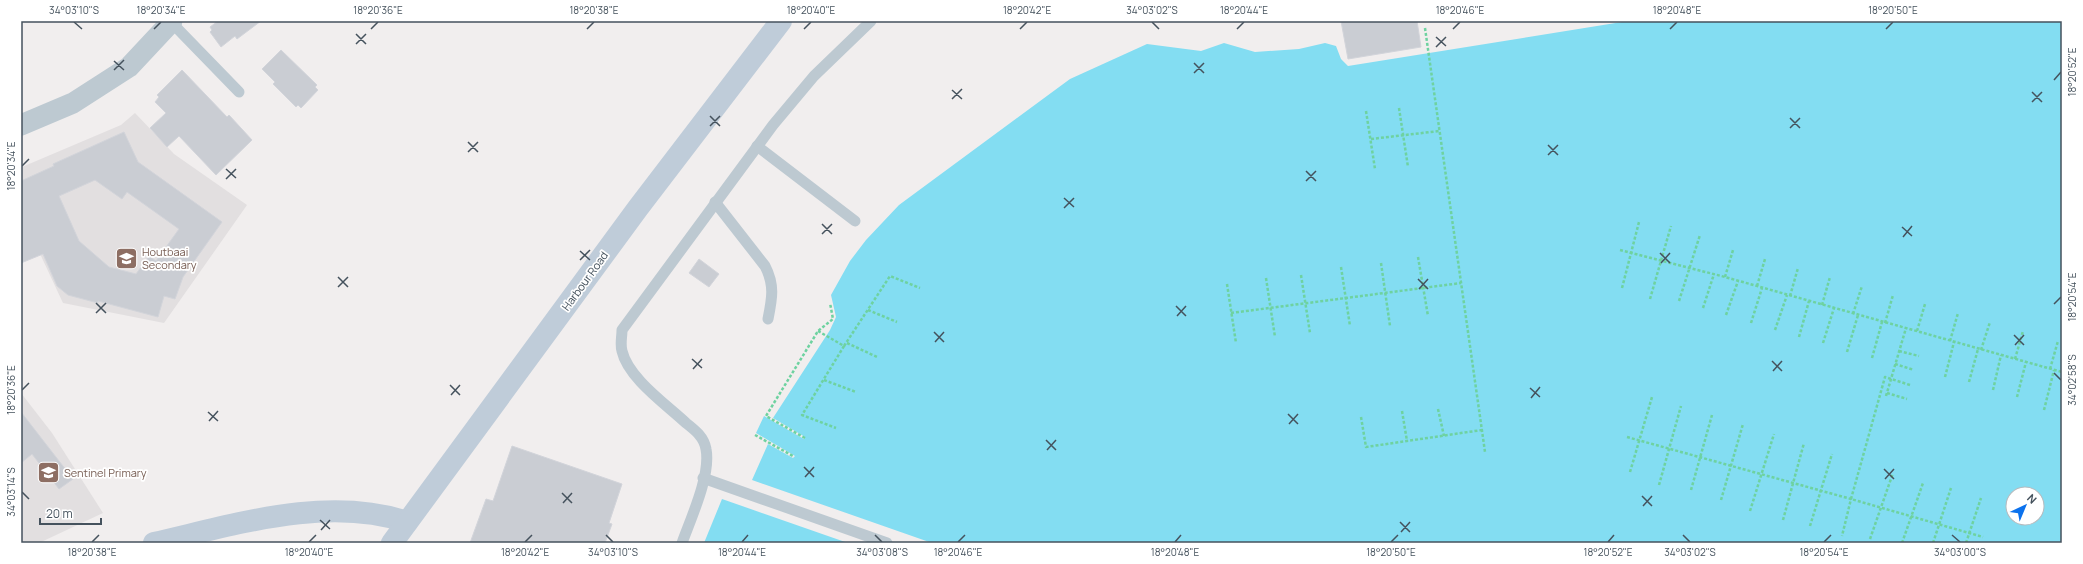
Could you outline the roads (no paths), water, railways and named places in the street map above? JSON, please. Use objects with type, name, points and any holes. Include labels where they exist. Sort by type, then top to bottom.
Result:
[{"type":"street","name":"Harbour Road","points":[[392,543],[638,208],[781,21]]},
{"type":"street","points":[[21,125],[73,103],[129,67],[172,22]]},
{"type":"street","points":[[154,543],[250,521],[298,513],[346,512],[384,515],[407,522]]},
{"type":"lane","points":[[682,543],[707,463],[706,448],[701,436],[643,383],[628,366],[621,344],[622,330],[757,146],[814,76],[871,21]]},
{"type":"lane","points":[[172,22],[239,92]]},
{"type":"lane","points":[[757,146],[855,222]]},
{"type":"lane","points":[[715,202],[765,266],[770,277],[773,296],[768,319]]},
{"type":"lane","points":[[703,478],[887,543]]},
{"type":"water","points":[[1628,21],[2062,21],[2062,543],[932,543],[752,480],[768,444],[793,458],[795,456],[756,433],[764,416],[804,439],[805,437],[773,418],[830,330],[836,317],[831,295],[850,261],[866,240],[899,205],[1070,79],[1147,44],[1201,51],[1224,43],[1255,52],[1299,49],[1325,43],[1336,46],[1341,59],[1348,66]]},
{"type":"water","points":[[722,499],[848,543],[704,543]]},
{"type":"place","name":"Houtbaai Secondary","points":[[126,258]]},
{"type":"place","name":"Sentinel Primary","points":[[49,473]]}]
